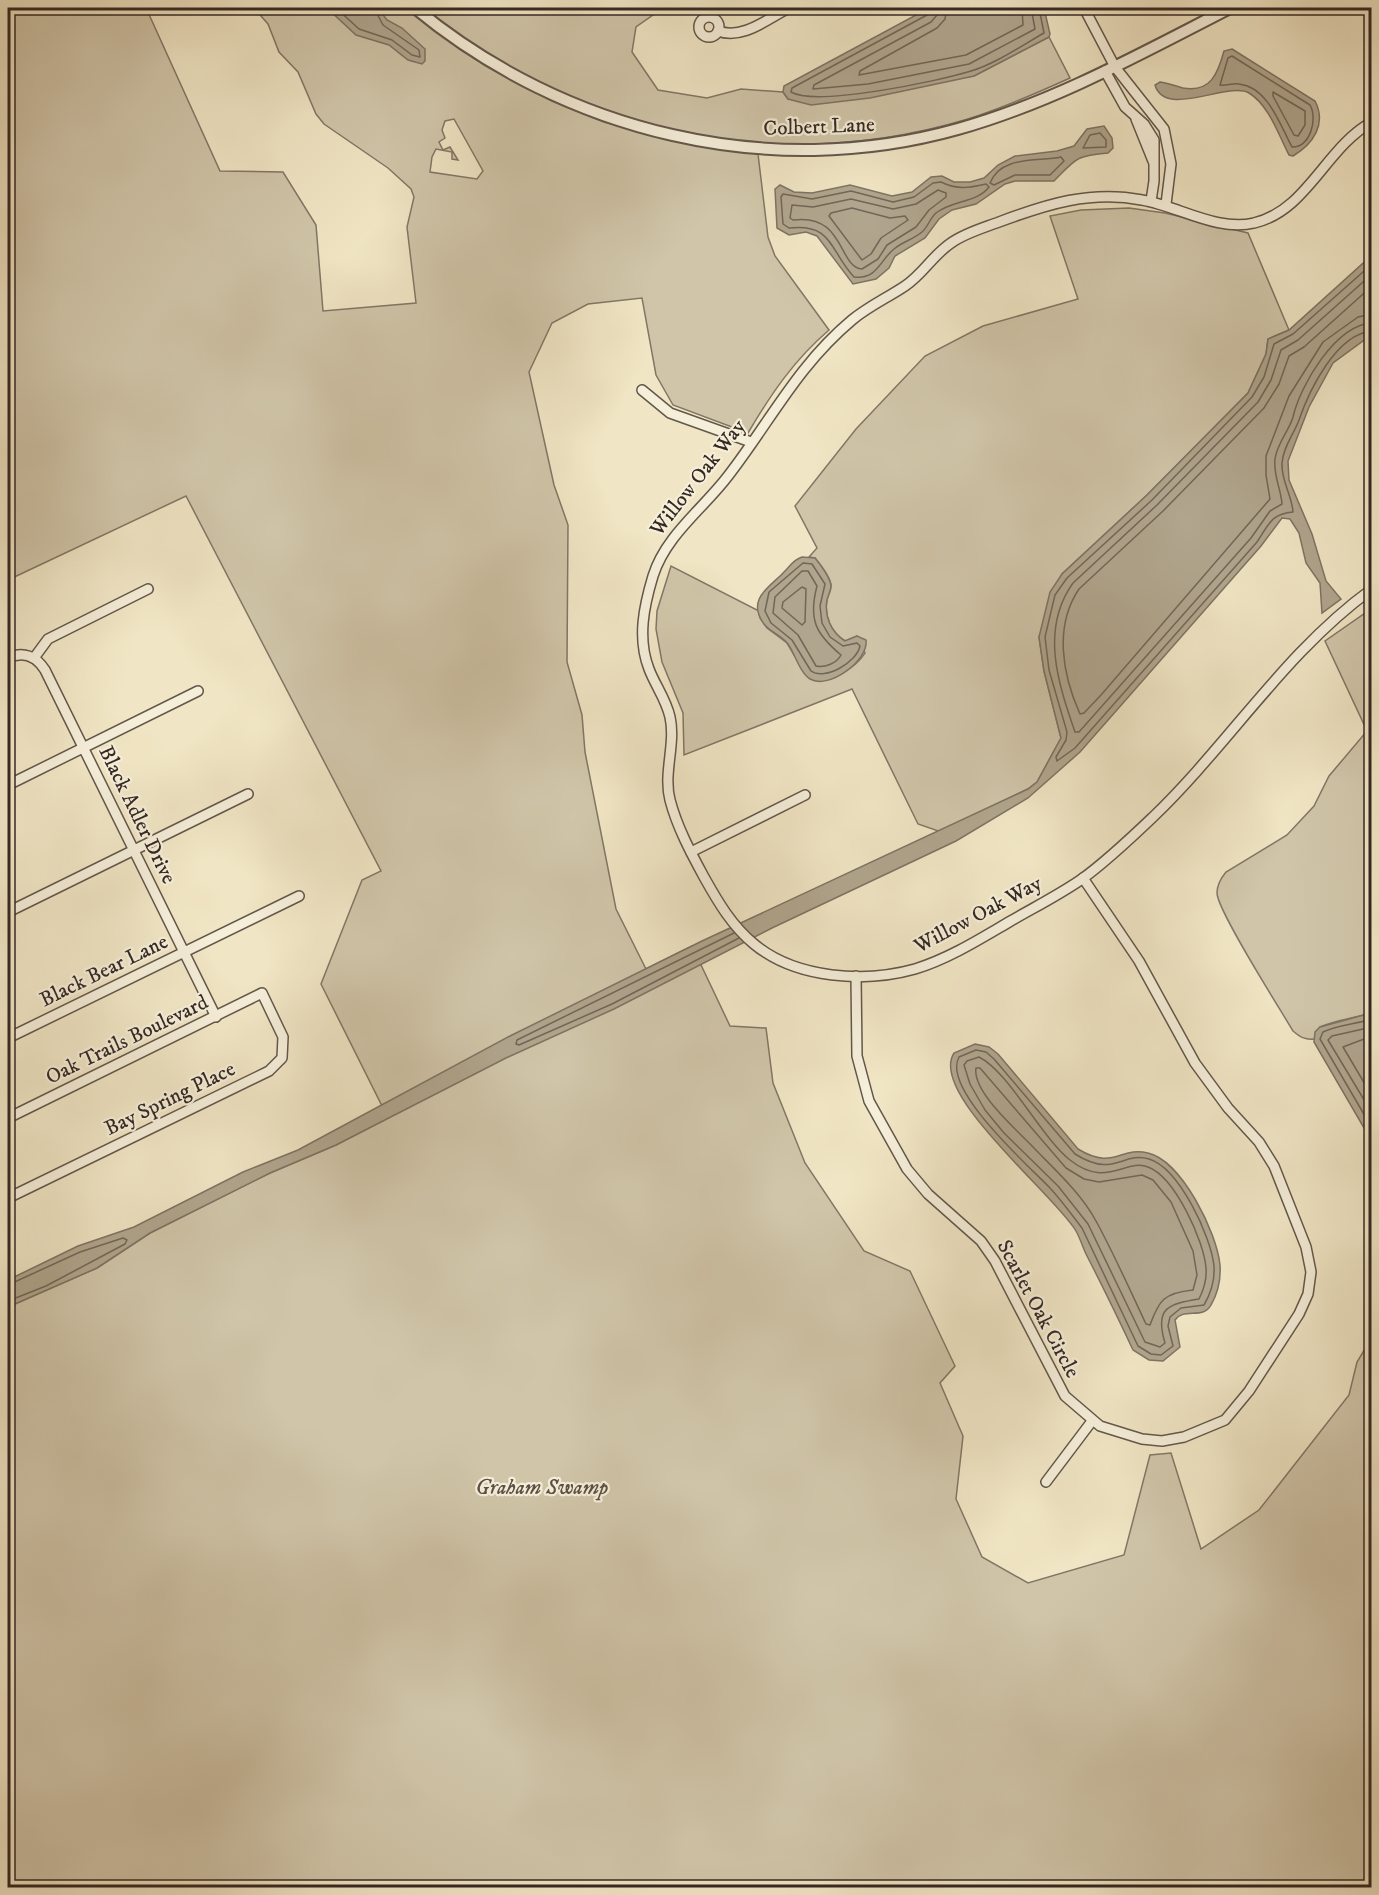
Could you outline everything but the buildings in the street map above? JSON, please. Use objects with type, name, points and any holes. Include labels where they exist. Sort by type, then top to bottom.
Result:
[{"type":"street","name":"Colbert Lane","points":[[415,8],[484,58],[566,102],[657,132],[745,148],[834,149],[926,137],[1018,109],[1110,69],[1230,8]]},
{"type":"street","points":[[718,31],[728,34],[741,33],[789,8]]},
{"type":"street","points":[[1084,8],[1110,69],[1111,84],[1125,107],[1136,119],[1153,162],[1154,181],[1151,201]]},
{"type":"street","points":[[1110,69],[1123,78],[1164,129],[1171,164],[1166,204]]},
{"type":"street","name":"Willow Oak Way","points":[[1371,122],[1348,139],[1286,209],[1255,223],[1236,225],[1216,222],[1166,204],[1115,196],[1070,199],[1030,210],[954,241],[939,252],[910,283],[866,309],[842,329],[793,382],[706,504],[676,534],[665,549],[651,582],[641,625],[647,664],[671,722],[669,796],[691,852],[730,921],[752,943],[788,963],[833,975],[896,973],[943,958],[1083,878],[1156,814],[1329,622],[1371,590]]},
{"type":"street","points":[[642,390],[670,413],[751,442]]},
{"type":"street","points":[[8,658],[22,654],[34,658],[48,639],[148,589]]},
{"type":"street","name":"Black Adler Drive","points":[[34,658],[45,670],[216,1017]]},
{"type":"street","points":[[8,785],[198,691]]},
{"type":"street","points":[[8,912],[248,794]]},
{"type":"street","points":[[691,852],[805,795]]},
{"type":"street","name":"Scarlet Oak Circle","points":[[856,976],[857,1056],[862,1081],[873,1109],[907,1169],[928,1194],[981,1241],[1008,1283],[1057,1384],[1072,1405],[1092,1421],[1126,1436],[1162,1441],[1201,1432],[1225,1420],[1249,1391],[1299,1314],[1308,1294],[1311,1272],[1306,1247],[1274,1166],[1259,1142],[1228,1108],[1196,1062],[1139,961],[1083,878]]},
{"type":"street","name":"Black Bear Lane","points":[[8,1038],[299,896]]},
{"type":"street","name":"Oak Trails Boulevard","points":[[8,1118],[262,993]]},
{"type":"street","name":"Bay Spring Place","points":[[8,1198],[274,1067],[282,1058],[285,1043],[262,993]]},
{"type":"street","points":[[1046,1482],[1092,1421]]},
{"type":"green space","name":"Graham Swamp","points":[[8,8],[153,8],[147,10],[220,171],[283,172],[316,225],[323,311],[416,303],[407,227],[414,197],[411,189],[388,168],[324,124],[316,114],[298,72],[279,52],[268,24],[254,8],[408,8],[482,62],[552,101],[604,122],[674,141],[758,154],[768,237],[775,256],[829,330],[816,341],[784,378],[748,433],[673,405],[656,375],[642,298],[588,304],[552,323],[529,372],[554,485],[568,525],[567,662],[582,715],[585,752],[616,909],[646,969],[692,946],[730,1026],[766,1028],[773,1083],[805,1163],[864,1251],[910,1271],[955,1366],[940,1383],[963,1436],[956,1499],[982,1557],[1028,1583],[1124,1555],[1150,1455],[1171,1453],[1201,1549],[1259,1510],[1349,1395],[1357,1362],[1371,1339],[1371,1887],[8,1888],[8,1307],[97,1268],[150,1233],[270,1173],[336,1145],[388,1118],[321,984],[362,880],[381,871],[186,496],[8,580],[8,97],[13,77],[8,75]],"holes":[[[454,119],[483,171],[477,179],[430,172],[432,157],[436,149],[452,152],[452,159],[458,160],[450,147],[443,150],[439,142],[445,138],[442,130],[445,121]]]},
{"type":"green space","points":[[421,8],[663,8],[636,27],[632,52],[658,90],[707,98],[741,89],[783,92],[788,99],[974,76],[1049,37],[1070,78],[981,115],[917,132],[865,140],[812,144],[759,143],[706,138],[654,128],[604,112],[555,92],[486,53]]},
{"type":"green space","points":[[1129,208],[1165,213],[1248,233],[1289,330],[1268,339],[1266,354],[1248,393],[1147,495],[1062,574],[1039,637],[1044,671],[1061,738],[1037,782],[1028,789],[941,832],[918,824],[852,689],[684,755],[683,713],[662,662],[656,629],[657,611],[671,566],[759,611],[760,618],[767,628],[787,643],[803,670],[819,681],[832,678],[851,668],[865,653],[857,636],[845,641],[830,624],[826,606],[831,583],[815,558],[809,557],[817,548],[795,506],[856,429],[925,356],[983,326],[1078,299],[1050,216],[1081,210]]},
{"type":"green space","points":[[1371,609],[1371,1013],[1320,1027],[1314,1039],[1308,1039],[1293,1031],[1263,982],[1227,919],[1217,890],[1226,872],[1287,835],[1314,806],[1329,776],[1367,731],[1325,641]]},
{"type":"water","points":[[327,8],[378,8],[387,20],[402,28],[425,49],[425,61],[422,64],[408,60],[389,45],[356,35]]},
{"type":"water","points":[[929,8],[1044,8],[1050,34],[1049,37],[974,76],[870,98],[811,105],[788,99],[783,92],[784,86]]},
{"type":"water","points":[[1232,49],[1315,101],[1319,118],[1316,133],[1307,146],[1293,156],[1289,155],[1268,113],[1249,93],[1227,91],[1184,99],[1171,99],[1161,95],[1155,85],[1160,82],[1193,89],[1207,84],[1216,74],[1224,51]]},
{"type":"water","points":[[1104,126],[1112,138],[1113,148],[1108,153],[1082,157],[1054,181],[1015,181],[1005,184],[976,204],[952,210],[939,219],[925,238],[895,256],[889,268],[876,279],[853,284],[817,236],[806,232],[789,235],[777,228],[775,189],[780,185],[794,192],[812,193],[850,185],[892,196],[912,192],[931,177],[942,176],[954,182],[970,182],[984,178],[998,165],[1015,156],[1057,151],[1074,146],[1087,129]]},
{"type":"water","points":[[1371,256],[1371,335],[1333,363],[1309,407],[1288,461],[1289,480],[1312,534],[1326,581],[1341,599],[1322,613],[1320,583],[1306,563],[1299,533],[1290,519],[1282,518],[1261,546],[1080,752],[1028,798],[956,841],[772,928],[614,1009],[506,1058],[336,1145],[270,1173],[150,1233],[97,1268],[8,1307],[8,1280],[78,1246],[134,1227],[243,1172],[298,1150],[510,1036],[702,941],[1028,789],[1037,782],[1061,738],[1044,671],[1039,637],[1050,592],[1062,574],[1147,495],[1248,393],[1266,354],[1268,339],[1289,330]]},
{"type":"water","points":[[802,557],[815,558],[831,583],[827,612],[836,633],[845,641],[857,636],[866,640],[865,648],[855,664],[837,677],[827,680],[818,681],[806,676],[788,644],[766,627],[757,607],[762,593],[792,563]]},
{"type":"water","points":[[1372,1013],[1371,1140],[1314,1042],[1315,1032],[1320,1027]]},
{"type":"water","points":[[975,1044],[989,1047],[998,1054],[1078,1149],[1100,1158],[1138,1152],[1148,1153],[1161,1159],[1173,1169],[1196,1200],[1217,1251],[1220,1265],[1218,1286],[1208,1309],[1198,1313],[1183,1314],[1175,1320],[1180,1347],[1163,1361],[1149,1360],[1133,1350],[1076,1231],[1064,1215],[997,1144],[959,1093],[951,1071],[954,1053]]}]
